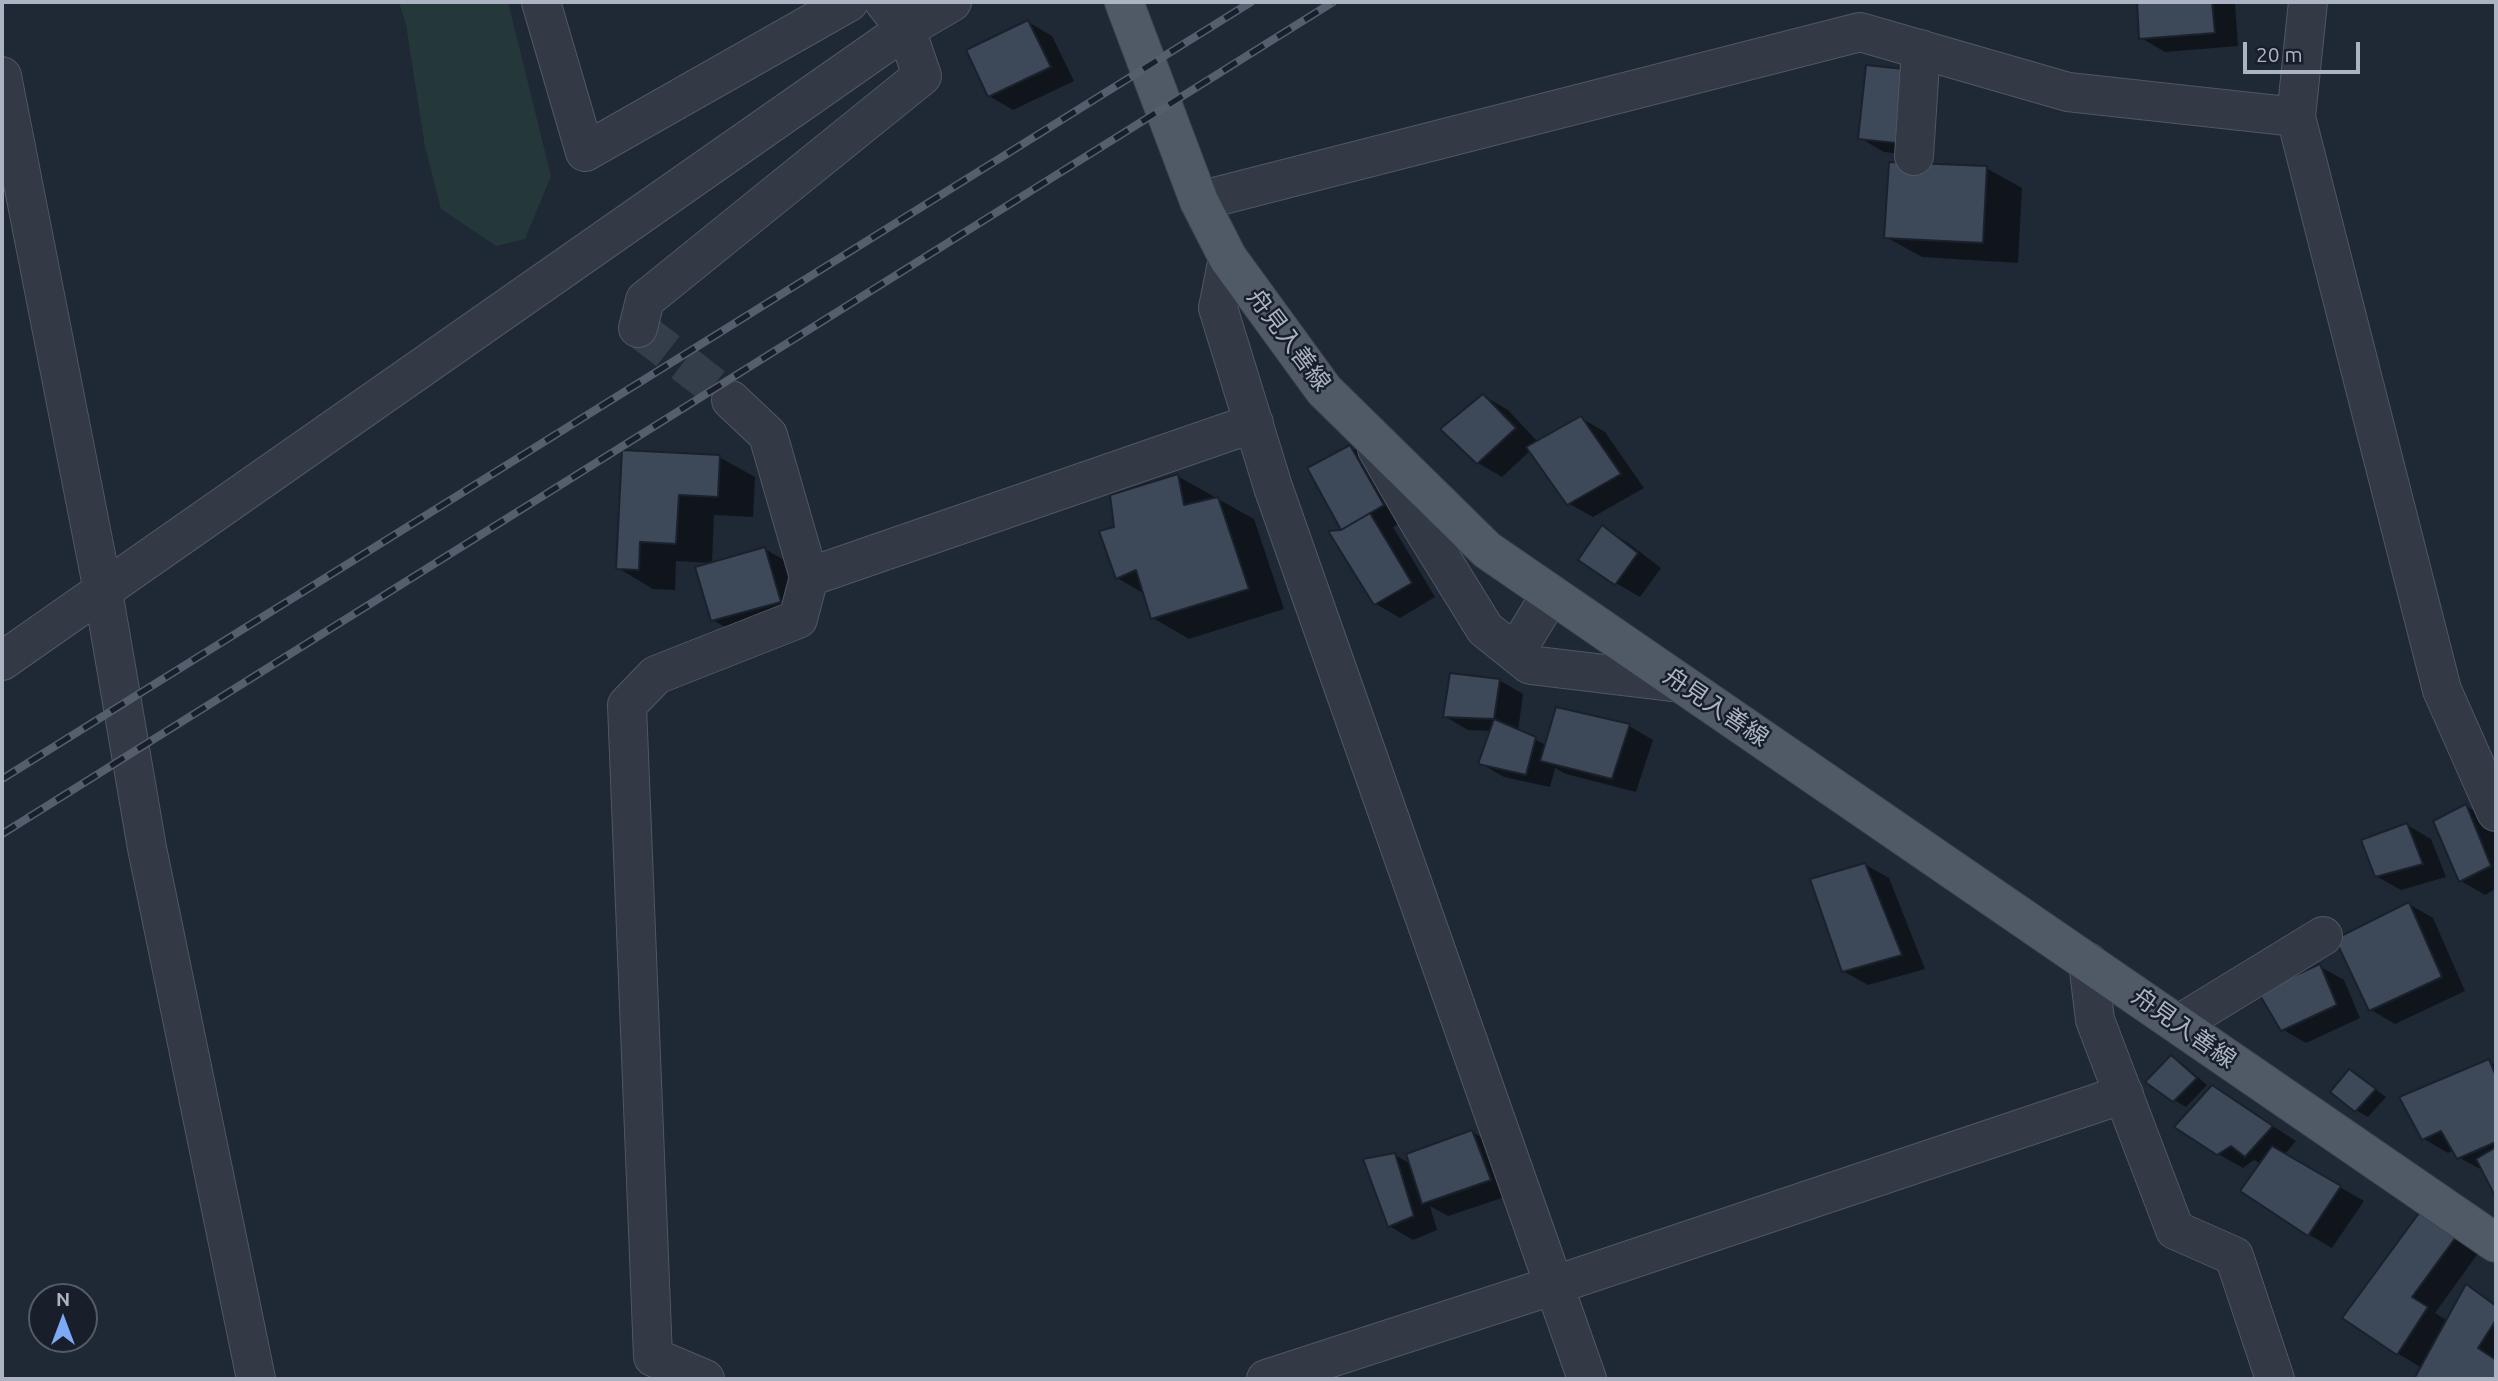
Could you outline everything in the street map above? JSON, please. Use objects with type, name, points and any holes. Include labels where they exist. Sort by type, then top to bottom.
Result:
[{"type":"main road","name":"舟見入善線","points":[[1124,2],[1199,201],[1228,258],[1324,390],[1486,550],[2496,1243]]},
{"type":"street","points":[[541,2],[585,152],[849,2]]},
{"type":"street","points":[[2,661],[103,591],[895,15],[952,2]]},
{"type":"street","points":[[2308,2],[2296,117],[2442,690],[2496,812]]},
{"type":"street","points":[[638,328],[645,300],[922,76],[895,15]]},
{"type":"street","points":[[1199,201],[1860,32],[2068,92],[2296,117]]},
{"type":"street","points":[[1914,156],[1921,49]]},
{"type":"street","points":[[2,76],[103,591],[147,848],[256,1379]]},
{"type":"street","points":[[1228,258],[1218,308],[1282,513],[1587,1379]]},
{"type":"street","points":[[705,1379],[653,1357],[627,705],[656,675],[798,619],[809,577],[768,435],[731,400]]},
{"type":"street","points":[[809,577],[1254,423]]},
{"type":"street","points":[[1368,433],[1485,629],[1515,653],[1531,665],[1680,682]]},
{"type":"street","points":[[1515,653],[1551,594]]},
{"type":"street","points":[[2179,1024],[2323,936]]},
{"type":"street","points":[[2088,962],[2095,1020],[2175,1230],[2234,1256],[2275,1379]]},
{"type":"street","points":[[1266,1379],[2124,1094]]},
{"type":"shaded area","points":[[399,2],[508,2],[551,176],[525,239],[496,246],[441,209],[425,147],[406,25]]},
{"type":"building","points":[[2137,2],[2212,2],[2215,33],[2139,39]]},
{"type":"building","points":[[1028,20],[1051,67],[988,97],[966,50]]},
{"type":"building","points":[[1866,65],[1904,69],[1896,143],[1858,139]]},
{"type":"building","points":[[1889,162],[1987,166],[1983,243],[1884,238]]},
{"type":"building","points":[[1483,394],[1516,428],[1477,464],[1440,429]]},
{"type":"building","points":[[1581,416],[1621,474],[1567,505],[1526,447]]},
{"type":"building","points":[[1350,445],[1384,505],[1341,530],[1307,468]]},
{"type":"building","points":[[622,450],[720,455],[718,497],[679,495],[676,544],[640,542],[639,570],[616,569]]},
{"type":"building","points":[[1178,474],[1184,505],[1218,497],[1249,589],[1151,619],[1136,570],[1116,579],[1099,531],[1114,527],[1110,495]]},
{"type":"building","points":[[1370,513],[1412,583],[1374,605],[1328,531],[1341,530]]},
{"type":"building","points":[[1602,525],[1638,553],[1615,585],[1578,560]]},
{"type":"building","points":[[765,547],[781,602],[711,621],[695,567]]},
{"type":"building","points":[[1450,673],[1500,679],[1494,719],[1443,717]]},
{"type":"building","points":[[1556,707],[1630,724],[1612,779],[1540,761]]},
{"type":"building","points":[[1494,719],[1536,737],[1526,775],[1478,764]]},
{"type":"building","points":[[2466,804],[2491,866],[2459,882],[2433,821]]},
{"type":"building","points":[[2407,823],[2423,864],[2375,877],[2361,840]]},
{"type":"building","points":[[1865,863],[1902,955],[1842,972],[1810,879]]},
{"type":"building","points":[[2409,902],[2442,977],[2369,1011],[2335,939]]},
{"type":"building","points":[[2320,964],[2337,1005],[2281,1031],[2258,992]]},
{"type":"building","points":[[2171,1055],[2197,1078],[2173,1102],[2145,1082]]},
{"type":"building","points":[[2489,1059],[2496,1076],[2496,1142],[2457,1159],[2441,1131],[2422,1140],[2399,1097]]},
{"type":"building","points":[[2349,1069],[2376,1089],[2355,1112],[2330,1092]]},
{"type":"building","points":[[2212,1085],[2273,1126],[2245,1157],[2231,1146],[2217,1155],[2174,1127]]},
{"type":"building","points":[[1472,1130],[1491,1180],[1422,1204],[1406,1154]]},
{"type":"building","points":[[2272,1146],[2341,1186],[2308,1236],[2240,1191]]},
{"type":"building","points":[[2496,1147],[2496,1196],[2495,1196],[2476,1159]]},
{"type":"building","points":[[1395,1153],[1414,1216],[1388,1227],[1363,1159]]},
{"type":"building","points":[[2419,1213],[2456,1237],[2412,1297],[2428,1307],[2397,1355],[2342,1318]]},
{"type":"building","points":[[2466,1284],[2496,1306],[2496,1320],[2478,1348],[2496,1360],[2496,1379],[2414,1379]]},
{"type":"tunnel","points":[[638,328],[731,400]]},
{"type":"railway","points":[[2,779],[1251,2]]},
{"type":"railway","points":[[2,834],[1333,2]]}]
